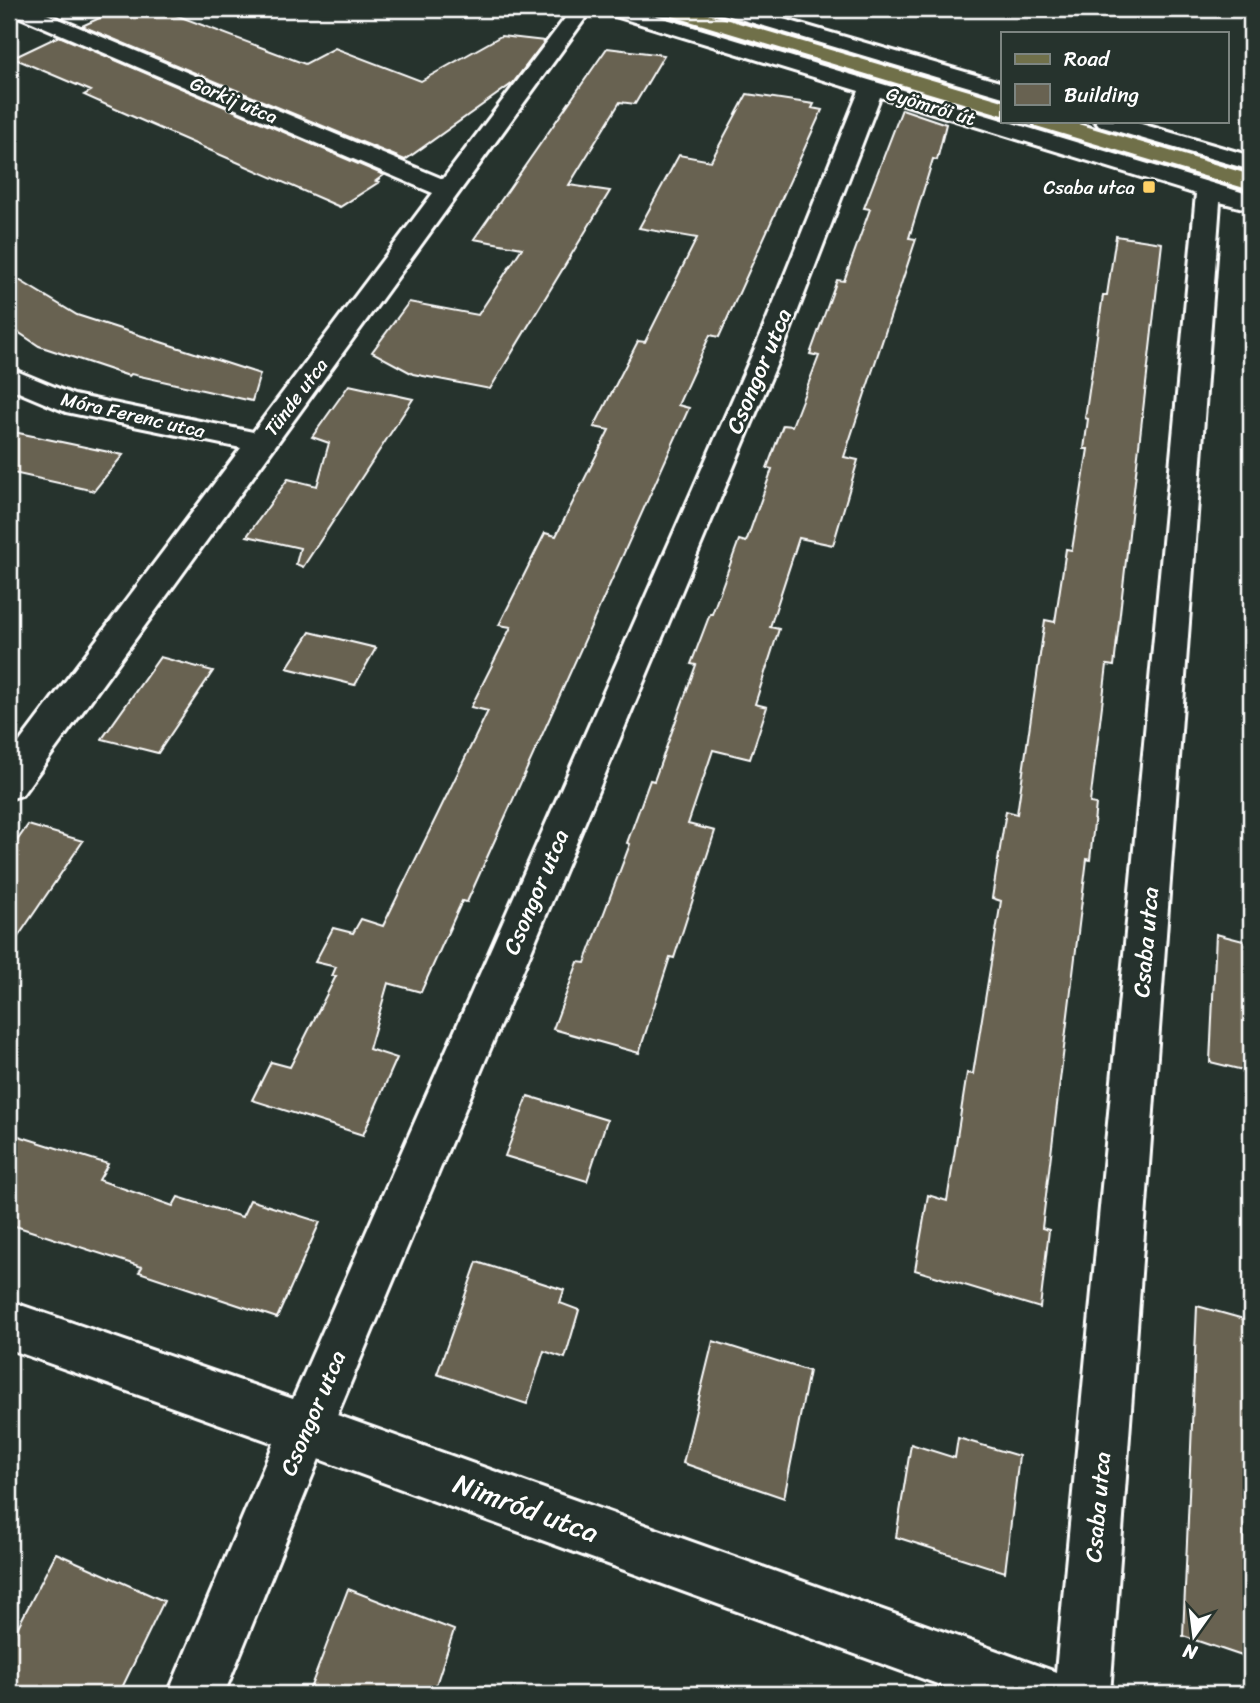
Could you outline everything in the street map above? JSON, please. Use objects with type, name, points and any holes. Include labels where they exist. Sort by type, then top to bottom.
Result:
[{"type":"main road","points":[[670,9],[1001,107]]},
{"type":"main road","points":[[1047,122],[1251,183]]},
{"type":"street","name":"Gorkij utca","points":[[18,9],[450,191]]},
{"type":"street","name":"Tünde utca","points":[[9,785],[582,9]]},
{"type":"street","name":"Gyömrői út","points":[[612,9],[1251,203]]},
{"type":"street","name":"Gyömrői út","points":[[727,9],[1001,89]]},
{"type":"street","name":"Csongor utca","points":[[196,1694],[306,1429],[767,352],[872,88]]},
{"type":"street","points":[[1110,122],[1251,163]]},
{"type":"street","name":"Csaba utca","points":[[1082,1694],[1209,191]]},
{"type":"street","name":"Móra Ferenc utca","points":[[9,377],[65,403],[261,443]]},
{"type":"street","name":"Nimród utca","points":[[9,1325],[1042,1694]]},
{"type":"building","points":[[119,9],[160,9],[305,64],[335,48],[421,81],[501,36],[545,41],[513,83],[405,160],[82,26]]},
{"type":"building","points":[[59,36],[384,175],[376,181],[379,182],[340,207],[84,95],[91,91],[13,58]]},
{"type":"building","points":[[607,48],[664,55],[635,104],[620,102],[569,185],[610,191],[490,389],[413,374],[372,352],[409,302],[478,315],[522,248],[474,239]]},
{"type":"building","points":[[747,94],[814,104],[812,108],[822,110],[719,337],[710,335],[678,405],[689,408],[467,902],[462,901],[421,992],[388,983],[369,1049],[397,1058],[363,1135],[252,1100],[271,1062],[290,1067],[336,976],[332,976],[336,967],[315,962],[333,928],[353,933],[361,919],[383,926],[488,711],[471,707],[511,627],[499,625],[545,533],[556,536],[609,430],[594,427],[638,341],[645,342],[697,238],[639,228],[679,155],[711,161]]},
{"type":"building","points":[[902,109],[946,124],[937,160],[933,159],[909,238],[916,239],[844,457],[858,460],[833,545],[799,538],[770,627],[779,629],[755,704],[767,707],[750,759],[713,750],[688,824],[715,831],[674,958],[670,957],[639,1053],[553,1029],[578,962],[585,963],[630,844],[627,843],[650,780],[654,781],[696,665],[691,664],[739,540],[746,542],[772,469],[767,468],[783,425],[792,426],[819,356],[810,354],[837,280],[844,281],[870,209],[864,208]]},
{"type":"building","points":[[1116,236],[1162,243],[1114,666],[1107,665],[1090,803],[1096,804],[1042,1228],[1049,1230],[1040,1308],[915,1270],[928,1195],[947,1201],[967,1073],[973,1074],[1001,901],[992,898],[1006,811],[1017,814],[1045,620],[1055,622],[1066,549],[1072,550],[1088,449],[1084,449],[1088,419],[1085,418],[1103,295],[1107,295]]},
{"type":"building","points":[[9,274],[77,315],[260,374],[252,401],[131,374],[129,376],[39,346],[9,326]]},
{"type":"building","points":[[349,385],[413,399],[303,567],[296,564],[300,548],[247,536],[288,479],[317,486],[329,443],[312,437]]},
{"type":"building","points":[[9,431],[123,455],[94,491],[9,472]]},
{"type":"building","points":[[310,632],[376,648],[355,685],[287,668]]},
{"type":"building","points":[[160,657],[213,671],[158,753],[102,739]]},
{"type":"building","points":[[28,825],[83,841],[9,950],[9,852]]},
{"type":"building","points":[[1216,934],[1251,943],[1251,1072],[1210,1062]]},
{"type":"building","points":[[528,1096],[607,1120],[587,1181],[505,1156]]},
{"type":"building","points":[[9,1133],[108,1164],[99,1180],[173,1206],[178,1197],[242,1217],[250,1200],[320,1222],[277,1318],[139,1272],[142,1267],[9,1224]]},
{"type":"building","points":[[477,1262],[564,1290],[560,1303],[579,1310],[565,1358],[544,1351],[527,1404],[437,1374]]},
{"type":"building","points":[[1197,1306],[1251,1321],[1251,1415],[1247,1414],[1243,1589],[1251,1592],[1251,1659],[1183,1636]]},
{"type":"building","points":[[713,1341],[809,1371],[784,1498],[683,1463]]},
{"type":"building","points":[[958,1438],[1019,1456],[1005,1572],[896,1537],[911,1444],[955,1458]]},
{"type":"building","points":[[56,1553],[164,1601],[119,1694],[9,1694],[9,1644]]},
{"type":"building","points":[[348,1589],[454,1630],[433,1694],[308,1694]]},
{"type":"place","name":"Csaba utca","points":[[1149,187]]}]
